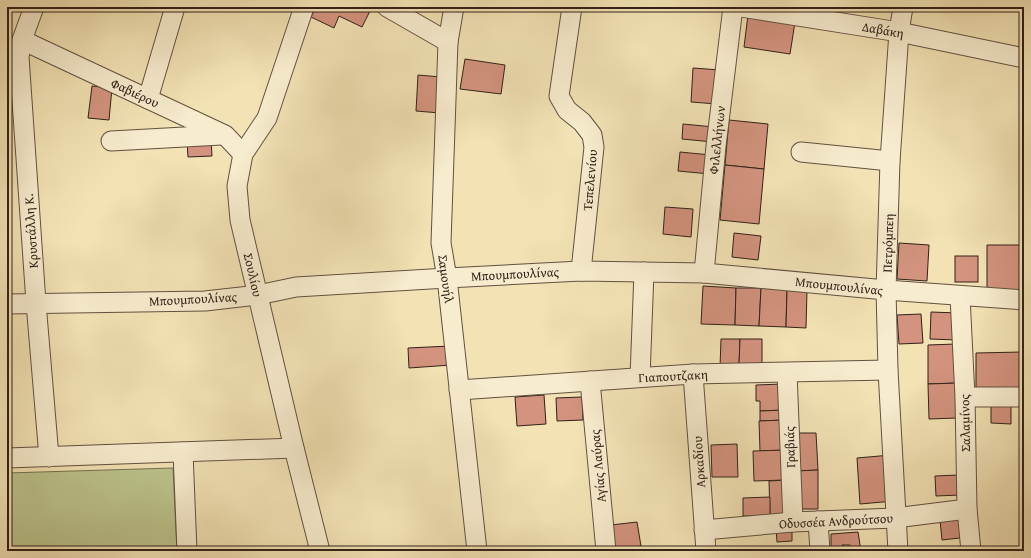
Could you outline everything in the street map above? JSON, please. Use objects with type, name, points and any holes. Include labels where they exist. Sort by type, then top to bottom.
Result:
[{"type":"street","name":"Κρυστάλλη Κ.","points":[[34,7],[22,40],[19,57],[36,303],[49,457]]},
{"type":"street","points":[[148,99],[175,7]]},
{"type":"street","name":"Σουλίου","points":[[304,7],[267,118],[243,154],[237,186],[240,220],[320,551]]},
{"type":"street","points":[[387,7],[448,42]]},
{"type":"street","name":"Σαμουήλ","points":[[454,7],[448,42],[441,243],[447,278],[477,551]]},
{"type":"street","name":"Τεπελενίου","points":[[572,7],[559,96],[567,110],[582,122],[592,135],[594,148],[581,271]]},
{"type":"street","name":"Φιλελλήνων","points":[[704,273],[716,146],[733,7]]},
{"type":"street","name":"Δαβάκη","points":[[741,7],[764,9],[899,32],[1024,58]]},
{"type":"street","name":"Πετρόμπεη","points":[[898,551],[888,370],[886,290],[890,161],[899,32],[903,7]]},
{"type":"street","name":"Φαβιέρου","points":[[22,40],[225,135],[243,154]]},
{"type":"street","points":[[111,141],[225,135]]},
{"type":"street","points":[[801,152],[890,161]]},
{"type":"street","name":"Μπουμπουλίνας","points":[[7,304],[205,301],[258,295],[296,287],[581,271],[704,273],[886,290],[1024,300]]},
{"type":"street","points":[[640,378],[644,272]]},
{"type":"street","name":"Σαλαμίνος","points":[[960,296],[965,397],[967,509],[971,551]]},
{"type":"street","name":"Γιαπουτζακη","points":[[459,390],[693,374],[888,370]]},
{"type":"street","name":"Γραβιάς","points":[[787,373],[793,522]]},
{"type":"street","name":"Αρκαδίου","points":[[693,374],[706,551]]},
{"type":"street","name":"Αγίας Λαύρας","points":[[590,381],[606,551]]},
{"type":"street","points":[[965,397],[1024,397]]},
{"type":"street","points":[[7,458],[294,448]]},
{"type":"street","points":[[183,452],[187,551]]},
{"type":"street","name":"Οδυσσέα Ανδρούτσου","points":[[704,530],[793,522],[895,518],[967,509]]},
{"type":"street","points":[[818,521],[820,551]]},
{"type":"green space","points":[[173,468],[177,551],[7,551],[7,473]]},
{"type":"building","points":[[316,7],[372,7],[362,27],[339,16],[334,28],[311,17]]},
{"type":"building","points":[[748,15],[795,22],[790,54],[744,47]]},
{"type":"building","points":[[465,59],[505,65],[501,94],[460,89]]},
{"type":"building","points":[[693,68],[720,70],[717,104],[691,102]]},
{"type":"building","points":[[418,75],[441,77],[440,113],[416,111]]},
{"type":"building","points":[[92,86],[112,88],[109,120],[88,118]]},
{"type":"building","points":[[729,120],[768,124],[764,169],[725,165]]},
{"type":"building","points":[[683,124],[714,127],[713,142],[682,139]]},
{"type":"building","points":[[211,139],[212,156],[188,157],[187,141]]},
{"type":"building","points":[[680,152],[711,155],[710,174],[678,171]]},
{"type":"building","points":[[725,165],[764,169],[759,224],[720,220]]},
{"type":"building","points":[[665,207],[693,209],[691,237],[663,234]]},
{"type":"building","points":[[734,233],[761,236],[758,260],[732,257]]},
{"type":"building","points":[[899,243],[929,245],[927,281],[897,279]]},
{"type":"building","points":[[987,245],[1023,245],[1023,293],[987,294]]},
{"type":"building","points":[[955,256],[978,256],[978,282],[955,282]]},
{"type":"building","points":[[703,286],[736,288],[735,325],[701,324]]},
{"type":"building","points":[[736,288],[761,288],[759,326],[735,325]]},
{"type":"building","points":[[761,288],[787,290],[786,327],[759,326]]},
{"type":"building","points":[[787,290],[807,290],[806,328],[786,327]]},
{"type":"building","points":[[931,312],[958,313],[957,340],[930,339]]},
{"type":"building","points":[[921,314],[923,343],[899,344],[897,315]]},
{"type":"building","points":[[721,339],[740,339],[739,367],[720,367]]},
{"type":"building","points":[[740,339],[762,339],[762,364],[739,364]]},
{"type":"building","points":[[956,344],[957,383],[928,384],[928,345]]},
{"type":"building","points":[[450,346],[451,365],[409,368],[408,348]]},
{"type":"building","points":[[1022,352],[1023,389],[976,390],[976,353]]},
{"type":"building","points":[[957,383],[957,418],[929,419],[928,384]]},
{"type":"building","points":[[783,384],[784,410],[760,411],[760,401],[756,401],[756,385]]},
{"type":"building","points":[[544,395],[546,424],[517,426],[515,397]]},
{"type":"building","points":[[582,397],[583,420],[557,421],[556,398]]},
{"type":"building","points":[[991,403],[1011,403],[1011,424],[991,423]]},
{"type":"building","points":[[784,410],[784,420],[760,421],[760,411]]},
{"type":"building","points":[[784,420],[785,450],[760,451],[759,421]]},
{"type":"building","points":[[796,433],[816,433],[818,470],[796,471]]},
{"type":"building","points":[[737,444],[738,477],[712,477],[711,445]]},
{"type":"building","points":[[785,450],[786,480],[754,481],[753,451]]},
{"type":"building","points":[[891,455],[894,501],[860,504],[857,458]]},
{"type":"building","points":[[818,470],[818,509],[797,509],[796,471]]},
{"type":"building","points":[[959,475],[960,495],[936,496],[935,476]]},
{"type":"building","points":[[786,480],[787,515],[770,516],[769,481]]},
{"type":"building","points":[[770,497],[770,516],[743,516],[743,498]]},
{"type":"building","points":[[966,518],[968,537],[942,540],[940,520]]},
{"type":"building","points":[[637,522],[641,546],[615,550],[611,525]]},
{"type":"building","points":[[792,527],[792,541],[777,542],[776,528]]},
{"type":"building","points":[[858,532],[861,551],[850,551],[850,545],[842,545],[846,548],[836,547],[836,549],[833,549],[833,547],[831,547],[831,534]]}]
